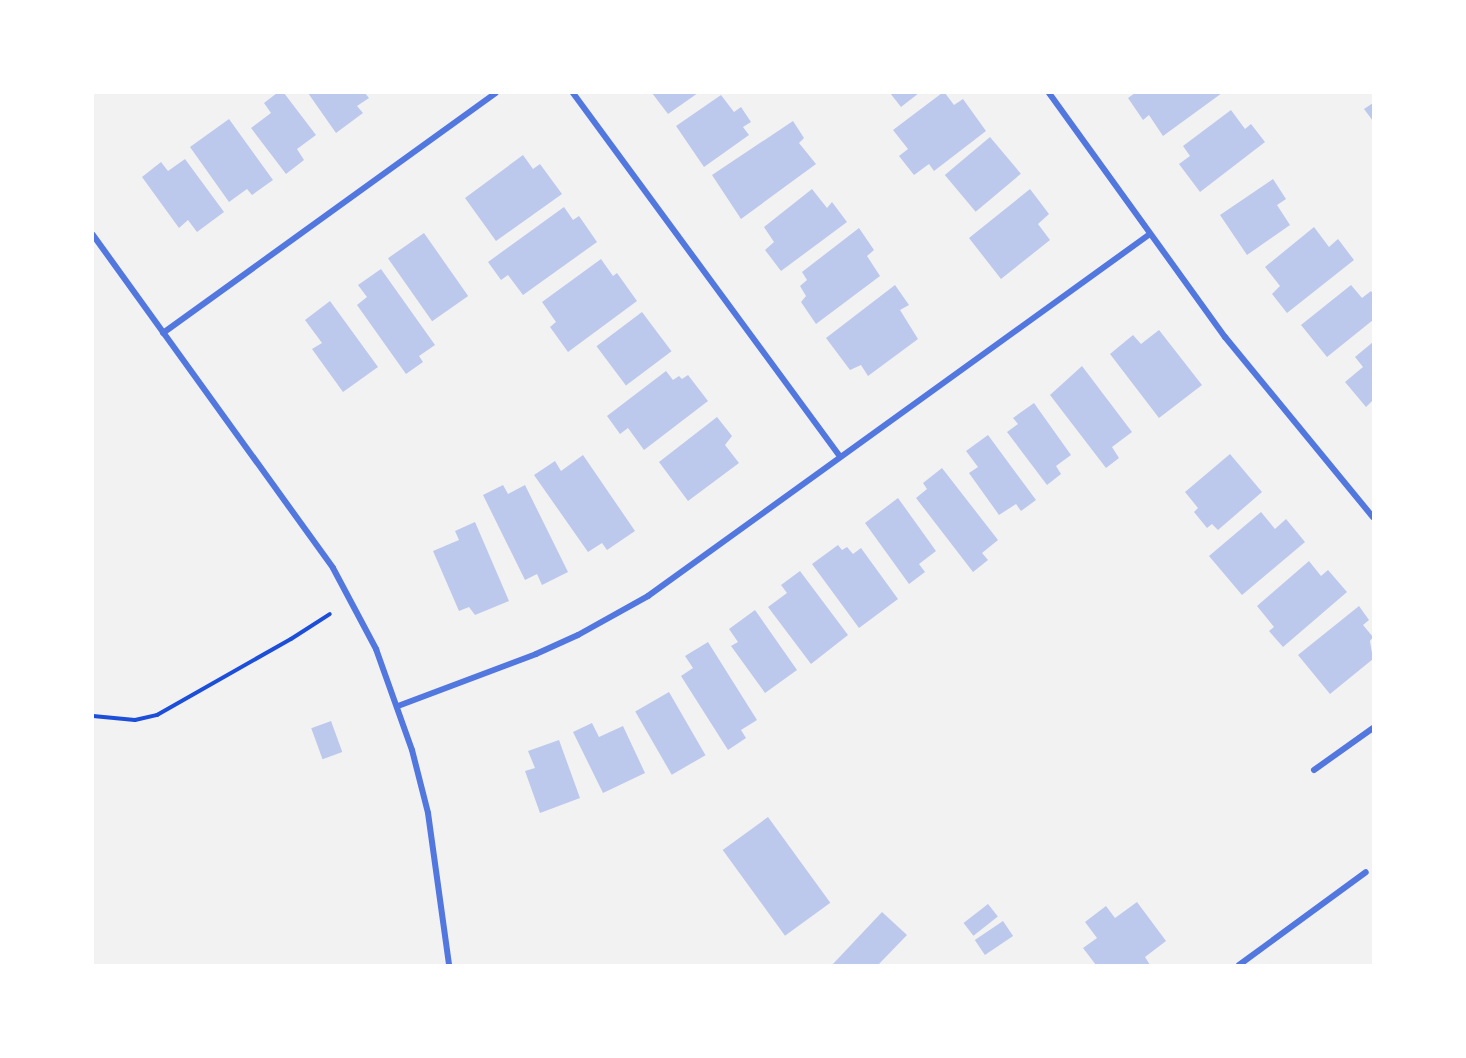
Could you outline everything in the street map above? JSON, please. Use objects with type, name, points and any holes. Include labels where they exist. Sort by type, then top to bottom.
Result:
[{"type":"street","points":[[163,333],[496,93]]},
{"type":"street","points":[[573,93],[840,457]]},
{"type":"street","points":[[1049,93],[1225,337],[1373,517]]},
{"type":"street","points":[[398,706],[536,654],[578,635],[648,596],[1150,234]]},
{"type":"street","points":[[93,235],[333,568],[376,649],[398,706],[428,813],[449,965]]},
{"type":"street","points":[[1314,770],[1373,728]]},
{"type":"street","points":[[1239,965],[1366,872]]},
{"type":"path","points":[[93,716],[135,720],[158,716],[330,614]]},
{"type":"building","points":[[277,93],[284,93],[316,135],[297,149],[304,160],[286,174],[251,128],[271,113],[264,103]]},
{"type":"building","points":[[308,93],[365,93],[369,98],[357,106],[363,113],[336,133]]},
{"type":"building","points":[[652,93],[698,93],[668,114]]},
{"type":"building","points":[[890,93],[919,93],[901,107]]},
{"type":"building","points":[[945,93],[954,105],[963,99],[986,131],[934,171],[929,164],[914,175],[899,156],[908,149],[893,130]]},
{"type":"building","points":[[1135,93],[1222,93],[1163,136],[1149,115],[1143,120],[1128,98]]},
{"type":"building","points":[[721,95],[734,112],[741,107],[751,122],[743,127],[749,135],[704,167],[676,126]]},
{"type":"building","points":[[1373,103],[1373,121],[1364,109]]},
{"type":"building","points":[[1231,110],[1245,129],[1251,124],[1265,142],[1200,192],[1179,164],[1190,156],[1183,146]]},
{"type":"building","points":[[229,119],[273,180],[252,195],[247,189],[229,202],[190,147]]},
{"type":"building","points":[[793,121],[804,138],[799,143],[816,164],[741,219],[712,175]]},
{"type":"building","points":[[990,137],[1021,174],[976,212],[945,175]]},
{"type":"building","points":[[523,155],[533,169],[540,164],[562,194],[496,241],[465,198]]},
{"type":"building","points":[[185,159],[224,212],[197,232],[188,220],[179,228],[142,177],[161,162],[168,171]]},
{"type":"building","points":[[1273,179],[1286,199],[1277,205],[1290,225],[1247,255],[1220,215]]},
{"type":"building","points":[[812,189],[827,208],[832,202],[847,222],[781,271],[765,250],[774,242],[764,227]]},
{"type":"building","points":[[1030,189],[1049,214],[1038,224],[1050,240],[1001,279],[969,238]]},
{"type":"building","points":[[564,207],[573,220],[579,216],[597,242],[523,295],[508,275],[501,280],[488,262]]},
{"type":"building","points":[[1314,227],[1329,247],[1338,239],[1354,260],[1287,313],[1272,294],[1280,286],[1265,267]]},
{"type":"building","points":[[859,228],[874,250],[867,256],[880,276],[816,324],[801,302],[806,296],[800,286],[807,280],[802,272]]},
{"type":"building","points":[[424,233],[468,296],[432,321],[388,258]]},
{"type":"building","points":[[601,259],[613,276],[617,273],[637,301],[568,352],[550,327],[556,322],[542,302]]},
{"type":"building","points":[[381,269],[435,345],[419,356],[423,362],[406,374],[357,305],[367,297],[358,285]]},
{"type":"building","points":[[895,285],[909,305],[900,310],[918,339],[868,376],[861,365],[850,370],[826,338]]},
{"type":"building","points":[[1351,285],[1362,298],[1371,291],[1373,294],[1373,320],[1327,357],[1301,325]]},
{"type":"building","points":[[330,301],[378,367],[343,392],[312,349],[322,343],[305,320]]},
{"type":"building","points":[[642,312],[671,351],[626,385],[596,346]]},
{"type":"building","points":[[1159,330],[1202,385],[1159,418],[1110,354],[1133,335],[1141,344]]},
{"type":"building","points":[[1373,342],[1373,400],[1366,407],[1345,382],[1363,367],[1355,357]]},
{"type":"building","points":[[1082,366],[1132,432],[1112,447],[1119,458],[1106,468],[1050,395]]},
{"type":"building","points":[[666,371],[673,380],[679,376],[682,379],[688,375],[708,401],[644,450],[628,428],[620,434],[607,416]]},
{"type":"building","points":[[1034,403],[1071,455],[1056,466],[1061,474],[1047,485],[1007,432],[1018,424],[1013,418]]},
{"type":"building","points":[[717,417],[732,436],[725,445],[739,463],[688,501],[659,462]]},
{"type":"building","points":[[988,435],[1036,500],[1021,511],[1016,504],[999,515],[969,473],[978,467],[966,451]]},
{"type":"building","points":[[1230,454],[1262,492],[1218,530],[1212,524],[1207,528],[1194,512],[1198,508],[1185,492]]},
{"type":"building","points":[[583,455],[635,531],[607,550],[602,543],[588,552],[534,475],[555,461],[561,471]]},
{"type":"building","points":[[942,468],[998,540],[982,553],[988,560],[973,572],[916,498],[927,489],[923,483]]},
{"type":"building","points":[[503,485],[508,494],[525,485],[568,572],[542,585],[537,574],[525,580],[483,495]]},
{"type":"building","points":[[898,498],[936,551],[919,564],[925,572],[909,584],[865,523]]},
{"type":"building","points":[[1261,512],[1275,529],[1286,519],[1305,542],[1242,595],[1209,556]]},
{"type":"building","points":[[475,522],[509,601],[475,615],[469,607],[459,611],[433,551],[459,540],[455,531]]},
{"type":"building","points":[[838,545],[842,550],[847,547],[853,554],[861,548],[898,599],[859,628],[812,564]]},
{"type":"building","points":[[1309,561],[1321,576],[1328,570],[1347,592],[1283,647],[1269,631],[1274,627],[1257,606]]},
{"type":"building","points":[[800,571],[848,635],[811,664],[768,607],[787,593],[781,585]]},
{"type":"building","points":[[1359,606],[1369,620],[1363,625],[1373,637],[1370,641],[1373,659],[1330,694],[1298,655]]},
{"type":"building","points":[[755,610],[797,670],[765,693],[731,646],[738,642],[729,629]]},
{"type":"building","points":[[708,642],[757,720],[741,730],[746,738],[728,750],[681,676],[693,668],[685,656]]},
{"type":"building","points":[[669,692],[706,755],[672,775],[635,712]]},
{"type":"building","points":[[331,721],[342,752],[323,759],[311,728]]},
{"type":"building","points":[[592,723],[599,737],[623,726],[645,773],[603,793],[573,732]]},
{"type":"building","points":[[559,740],[580,798],[540,813],[525,771],[535,768],[528,751]]},
{"type":"building","points":[[768,817],[830,903],[785,936],[723,850]]},
{"type":"building","points":[[1137,902],[1166,941],[1145,957],[1150,965],[1096,965],[1083,948],[1097,938],[1085,922],[1106,906],[1115,918]]},
{"type":"building","points":[[988,904],[998,917],[973,936],[964,923]]},
{"type":"building","points":[[882,912],[907,935],[878,965],[832,965]]},
{"type":"building","points":[[1003,921],[1013,936],[985,955],[975,940]]}]
